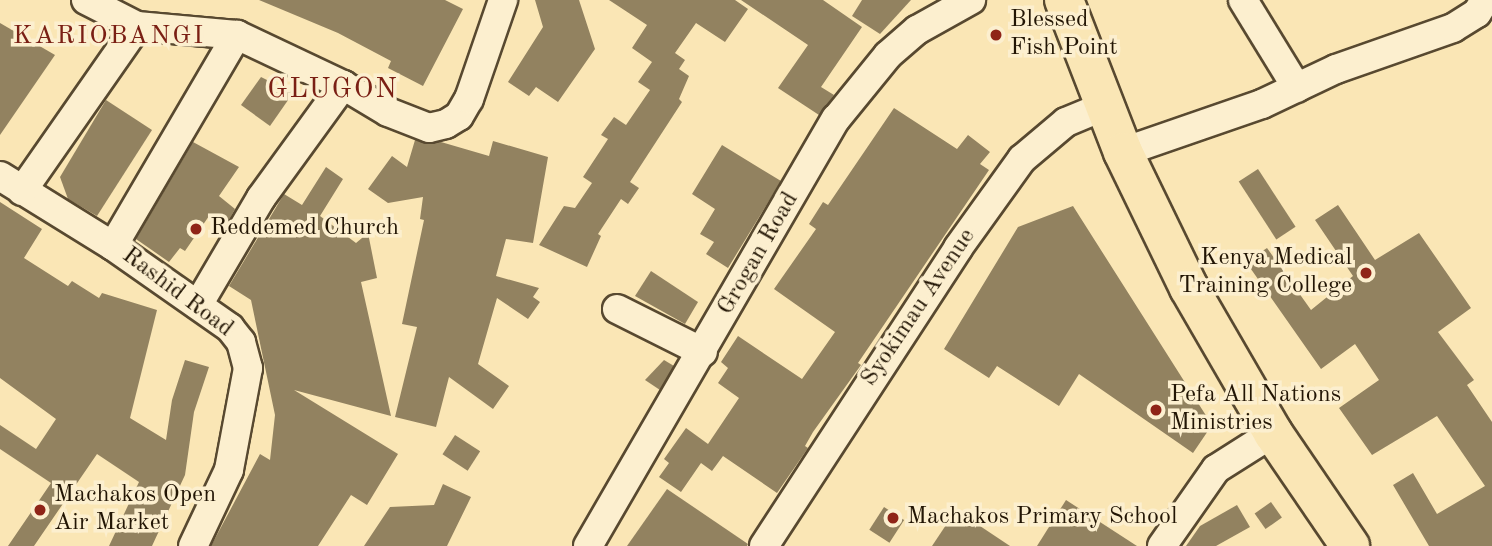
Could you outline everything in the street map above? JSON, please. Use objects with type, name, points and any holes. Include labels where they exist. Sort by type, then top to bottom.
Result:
[{"type":"highway","points":[[1064,0],[1107,104],[1123,152],[1189,288],[1273,433],[1350,546]]},
{"type":"street","points":[[86,0],[137,26],[237,35],[343,85],[388,112],[429,128],[446,124],[459,116],[469,99],[502,0]]},
{"type":"street","name":"Grogan Road","points":[[588,546],[703,352],[835,119],[888,55],[917,30],[971,0]]},
{"type":"street","points":[[1243,0],[1297,88]]},
{"type":"street","points":[[1123,152],[1453,28],[1488,2]]},
{"type":"street","points":[[11,183],[137,26]]},
{"type":"street","points":[[113,246],[145,198],[237,35]]},
{"type":"street","points":[[198,305],[261,198],[343,85]]},
{"type":"street","name":"Syokimau Avenue","points":[[764,546],[958,248],[1022,159],[1066,122],[1107,104]]},
{"type":"street","name":"Rashid Road","points":[[11,183],[113,246],[230,328],[241,342],[248,368],[229,470],[193,546]]},
{"type":"street","points":[[617,309],[703,352]]},
{"type":"street","points":[[1162,546],[1216,469],[1273,433]]},
{"type":"building","points":[[259,0],[445,0],[463,9],[423,86],[388,68],[391,61],[338,33]]},
{"type":"building","points":[[535,0],[579,0],[595,49],[558,102],[536,87],[529,96],[508,82],[543,27]]},
{"type":"building","points":[[609,0],[735,0],[748,9],[725,42],[696,23],[675,53],[685,60],[679,69],[689,76],[679,99],[682,102],[630,182],[639,188],[628,204],[621,199],[598,234],[601,236],[587,267],[539,245],[564,206],[575,208],[592,183],[583,177],[608,139],[601,135],[614,117],[626,125],[650,90],[638,82],[652,62],[632,48],[647,25]]},
{"type":"building","points":[[741,0],[823,0],[862,27],[821,87],[834,95],[819,115],[778,88],[808,45]]},
{"type":"building","points":[[862,0],[911,0],[880,34],[852,16]]},
{"type":"building","points":[[0,23],[55,55],[0,135]]},
{"type":"building","points":[[261,77],[293,93],[270,126],[241,105]]},
{"type":"building","points":[[106,100],[152,130],[97,216],[68,199],[60,177]]},
{"type":"building","points":[[894,108],[957,149],[968,135],[990,152],[980,164],[989,170],[858,363],[861,365],[813,432],[805,446],[808,448],[777,493],[723,456],[712,471],[701,463],[681,492],[659,477],[669,463],[664,459],[686,428],[708,444],[739,398],[718,383],[728,368],[721,362],[738,336],[802,379],[835,332],[774,289],[816,229],[809,224],[823,202],[828,205]]},
{"type":"building","points":[[415,140],[441,142],[489,156],[493,141],[548,157],[533,243],[506,239],[496,276],[539,288],[533,297],[540,302],[528,319],[497,298],[478,364],[509,386],[493,409],[449,377],[436,427],[395,417],[417,327],[402,324],[424,220],[420,219],[423,197],[388,203],[368,189],[392,156],[407,167]]},
{"type":"building","points":[[193,142],[239,167],[219,196],[235,209],[225,227],[209,216],[185,251],[180,248],[169,262],[136,239]]},
{"type":"building","points":[[722,145],[781,181],[728,268],[706,254],[714,242],[700,234],[715,209],[692,194]]},
{"type":"building","points":[[326,167],[343,179],[320,216],[356,243],[368,233],[377,278],[361,282],[391,416],[294,390],[398,454],[367,505],[351,495],[318,546],[211,546],[260,454],[270,460],[275,415],[251,300],[229,286],[284,194],[302,205]]},
{"type":"building","points":[[1258,169],[1296,227],[1276,239],[1239,182]]},
{"type":"building","points":[[0,202],[42,229],[24,258],[68,286],[72,281],[99,298],[102,293],[157,310],[130,418],[166,440],[172,400],[185,360],[209,367],[194,412],[185,475],[152,546],[109,546],[139,482],[97,454],[34,546],[8,546],[51,483],[0,449],[0,425],[36,449],[56,419],[0,378]]},
{"type":"building","points":[[1338,205],[1375,260],[1419,233],[1471,308],[1438,332],[1474,380],[1467,385],[1492,422],[1492,546],[1429,546],[1393,485],[1413,473],[1437,514],[1485,486],[1437,416],[1372,455],[1339,408],[1379,380],[1355,344],[1321,369],[1246,262],[1267,248],[1311,310],[1353,276],[1315,220]]},
{"type":"building","points":[[1073,206],[1212,425],[1193,453],[1079,374],[1059,406],[997,366],[989,378],[944,349],[1018,227]]},
{"type":"building","points":[[651,271],[698,302],[685,324],[635,296]]},
{"type":"building","points":[[664,360],[674,366],[660,390],[645,380]]},
{"type":"building","points":[[455,435],[480,451],[468,471],[442,454]]},
{"type":"building","points":[[443,484],[471,497],[447,546],[364,546],[390,507],[434,505]]},
{"type":"building","points":[[667,489],[748,544],[747,546],[627,546]]},
{"type":"building","points":[[1066,500],[1137,546],[1037,546]]},
{"type":"building","points":[[1271,502],[1282,518],[1266,529],[1255,513]]},
{"type":"building","points":[[1237,505],[1250,527],[1216,546],[1186,546],[1200,526]]},
{"type":"building","points":[[884,507],[904,520],[889,543],[869,530]]},
{"type":"building","points":[[956,510],[1010,546],[932,546]]},
{"type":"place","name":"Blessed Fish Point","points":[[996,35]]},
{"type":"place","name":"Reddemed Church","points":[[196,229]]},
{"type":"place","name":"Kenya Medical Training College","points":[[1366,273]]},
{"type":"place","name":"Pefa All Nations Ministries","points":[[1156,410]]},
{"type":"place","name":"Machakos Open Air Market","points":[[40,510]]},
{"type":"place","name":"Machakos Primary School","points":[[893,518]]},
{"type":"district","name":"KARIOBANGI","points":[[109,37]]},
{"type":"district","name":"GLUGON","points":[[333,90]]}]
